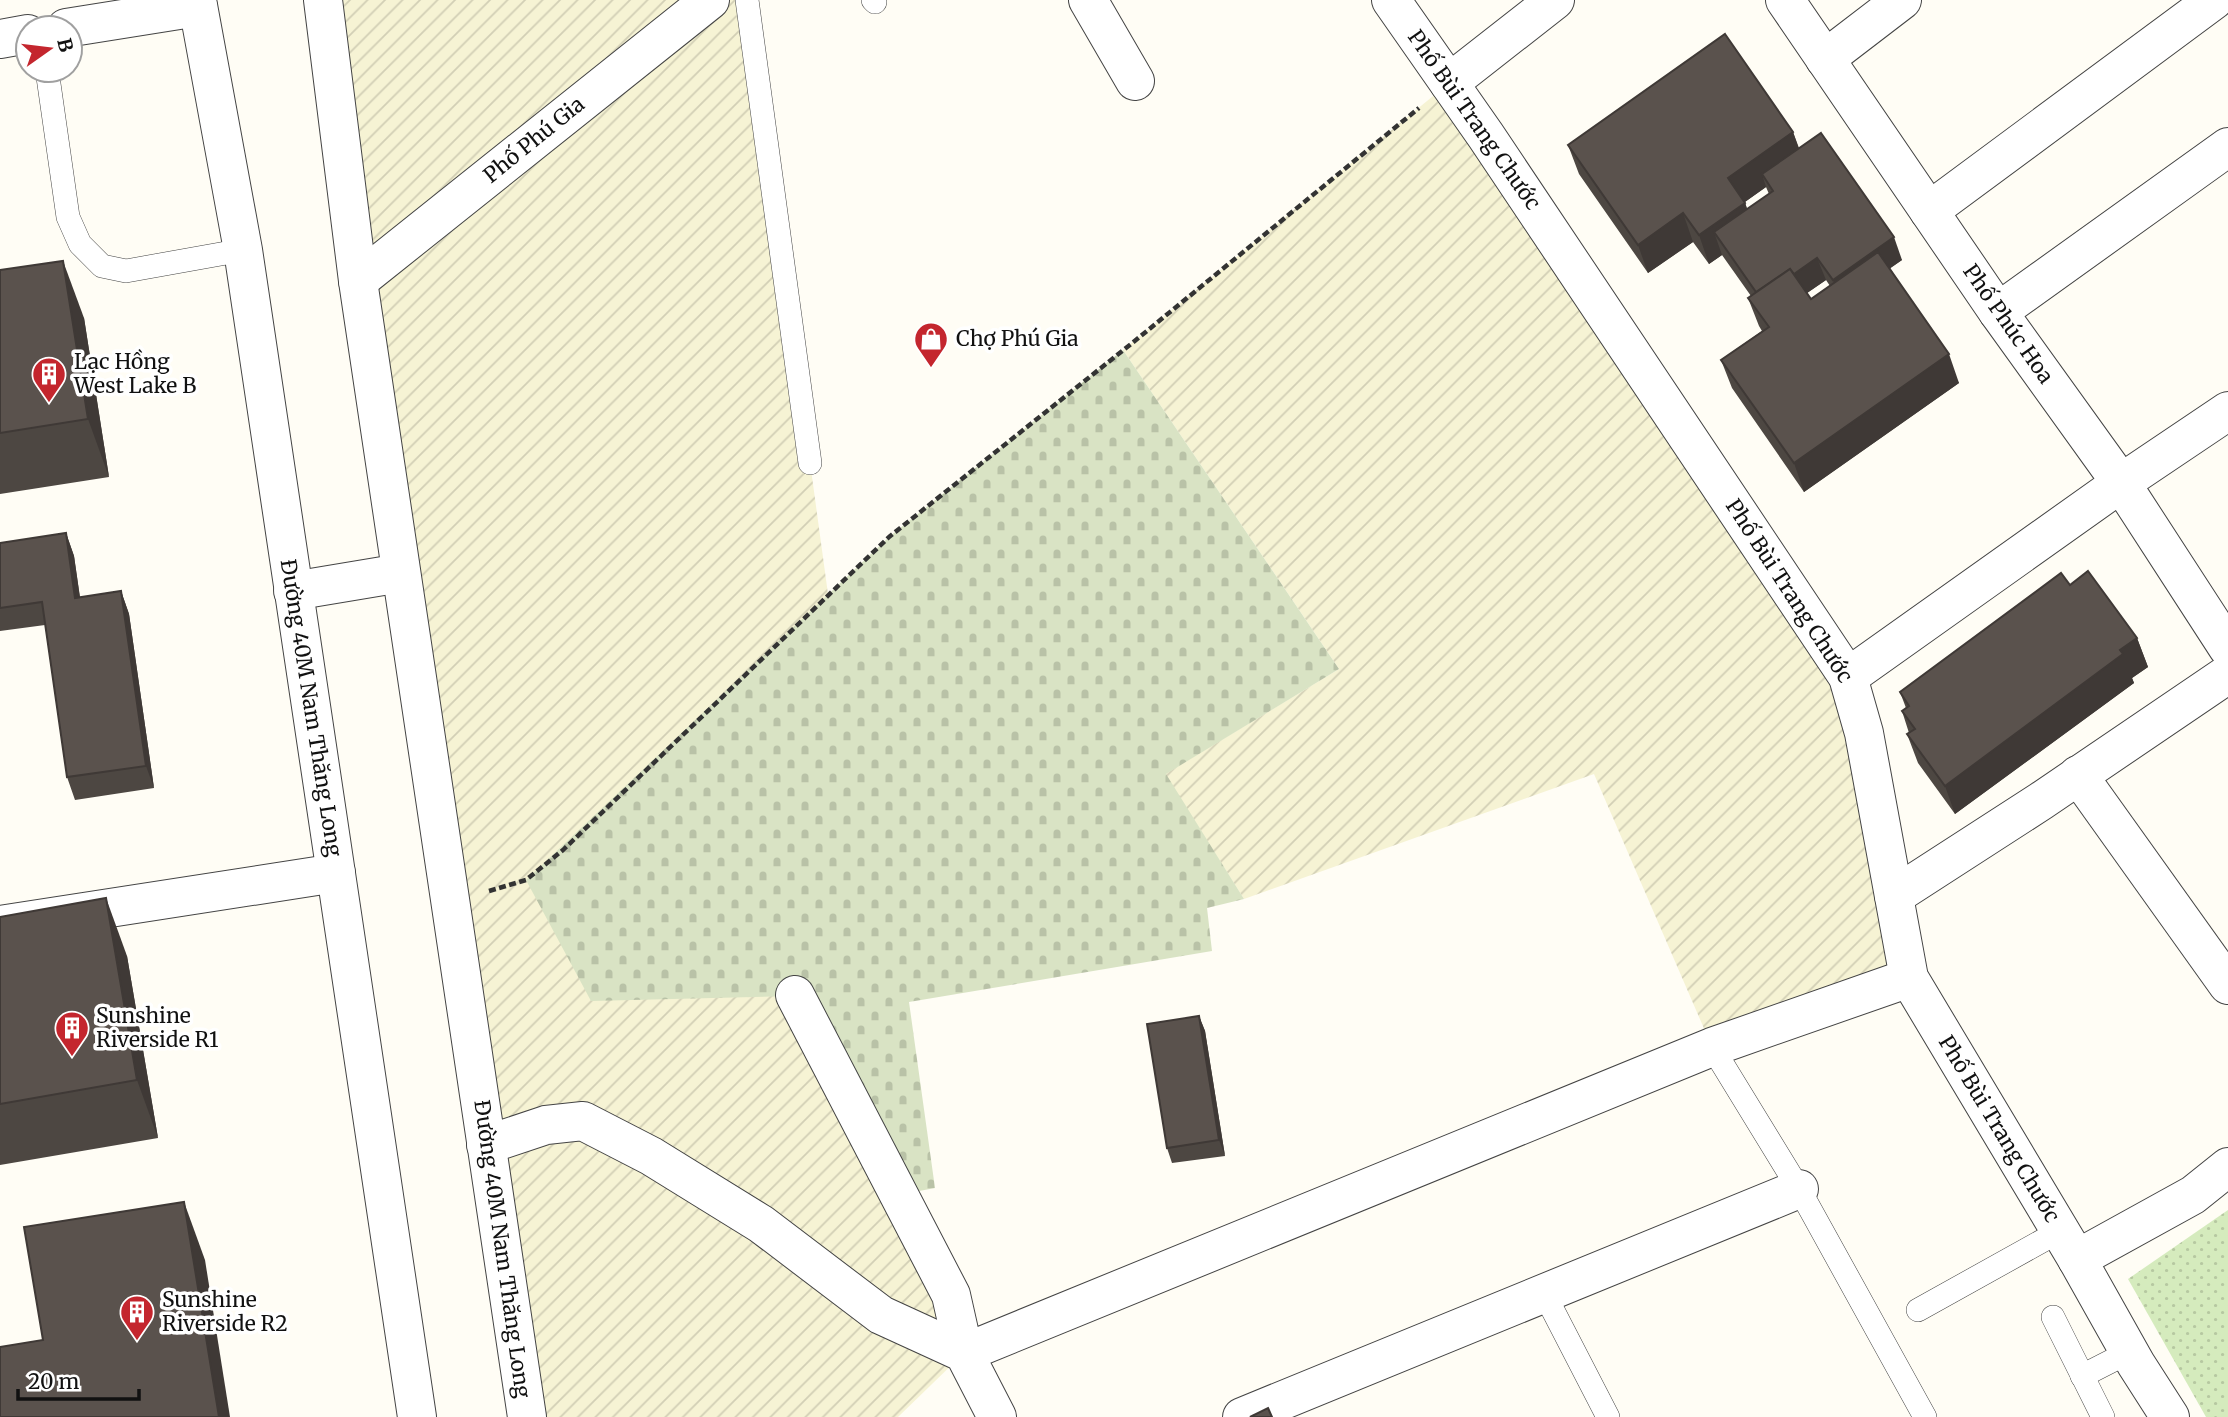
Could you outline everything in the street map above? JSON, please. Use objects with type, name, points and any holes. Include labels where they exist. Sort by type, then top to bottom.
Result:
[{"type":"street","name":"Đường 40M Nam Thăng Long","points":[[323,0],[358,281],[527,1417]]},
{"type":"street","name":"Phố Phú Gia","points":[[358,281],[709,0]]},
{"type":"street","points":[[1088,0],[1135,82]]},
{"type":"street","name":"Phố Bùi Trang Chước","points":[[1391,0],[1848,677],[1864,733],[1909,978],[2129,1352],[2171,1417]]},
{"type":"street","points":[[1449,83],[1555,0]]},
{"type":"street","name":"Phố Phúc Hoa","points":[[1785,0],[1998,312],[2121,483],[2225,639]]},
{"type":"street","points":[[1825,59],[1902,0]]},
{"type":"street","points":[[1929,211],[2214,0]]},
{"type":"street","name":"Đường 40M Nam Thăng Long","points":[[198,4],[243,250],[417,1417]]},
{"type":"street","points":[[84,25],[198,4]]},
{"type":"street","points":[[1998,312],[2228,147]]},
{"type":"street","points":[[1848,677],[2121,483],[2228,411]]},
{"type":"street","points":[[293,591],[401,573]]},
{"type":"street","points":[[1894,896],[2228,674]]},
{"type":"street","points":[[2078,775],[2228,985]]},
{"type":"street","points":[[0,925],[336,873]]},
{"type":"street","points":[[486,1144],[546,1125],[583,1121],[651,1156],[761,1224],[881,1314],[964,1353],[1712,1048],[1909,978]]},
{"type":"street","points":[[795,995],[951,1295],[964,1353],[997,1417]]},
{"type":"street","points":[[2068,1245],[2193,1195],[2228,1167]]},
{"type":"street","points":[[1242,1417],[1799,1189]]},
{"type":"lane","points":[[747,0],[810,463]]},
{"type":"lane","points":[[49,84],[68,217],[80,244],[102,265],[126,271],[243,250]]},
{"type":"lane","points":[[1712,1048],[1799,1189],[1925,1417]]},
{"type":"lane","points":[[1918,1310],[2068,1245]]},
{"type":"lane","points":[[1544,1293],[1608,1417]]},
{"type":"lane","points":[[2053,1317],[2103,1417]]},
{"type":"lane","points":[[2082,1376],[2129,1352]]},
{"type":"path","points":[[450,904],[526,880],[563,850],[889,537],[1131,344],[1449,83]]},
{"type":"shaded area","points":[[322,0],[747,0],[828,594],[795,995],[964,1353],[898,1417],[527,1417]]},
{"type":"shaded area","points":[[1449,83],[1848,677],[1909,978],[1712,1047],[1594,774],[1244,899],[1165,774],[1339,669],[1123,350]]},
{"type":"green space","points":[[1123,350],[1339,669],[1166,774],[1244,899],[1207,908],[1212,951],[909,1002],[935,1188],[898,1195],[795,996],[591,1001],[526,880],[889,537]]},
{"type":"green space","points":[[2228,1210],[2228,1417],[2206,1417],[2128,1279]]},
{"type":"building","points":[[1725,34],[1793,132],[1728,178],[1745,203],[1699,235],[1683,213],[1638,245],[1568,145]]},
{"type":"building","points":[[1821,133],[1894,237],[1833,280],[1817,258],[1794,274],[1790,269],[1756,292],[1714,232],[1773,191],[1762,174]]},
{"type":"building","points":[[1878,252],[1949,354],[1794,463],[1721,360],[1769,327],[1748,298],[1790,269],[1811,299]]},
{"type":"building","points":[[63,261],[88,419],[0,433],[0,270]]},
{"type":"building","points":[[66,533],[75,598],[121,591],[146,766],[67,777],[42,602],[0,608],[0,543]]},
{"type":"building","points":[[2088,571],[2137,638],[2120,650],[2123,654],[1945,786],[1907,734],[1915,729],[1902,711],[1909,706],[1900,692],[2061,573],[2070,585]]},
{"type":"building","points":[[106,898],[137,1080],[0,1104],[0,917]]},
{"type":"building","points":[[1199,1016],[1219,1140],[1167,1148],[1147,1024]]},
{"type":"building","name":"Sunshine Riverside R2","points":[[184,1202],[219,1417],[0,1417],[0,1347],[43,1340],[24,1227]]},
{"type":"building","points":[[1268,1408],[1272,1417],[1250,1417]]},
{"type":"place","name":"Chợ Phú Gia","points":[[931,369]]},
{"type":"place","name":"Lạc Hồng West Lake B","points":[[49,404]]},
{"type":"place","name":"Sunshine Riverside R1","points":[[72,1058]]},
{"type":"place","name":"Sunshine Riverside R2","points":[[137,1342]]}]
